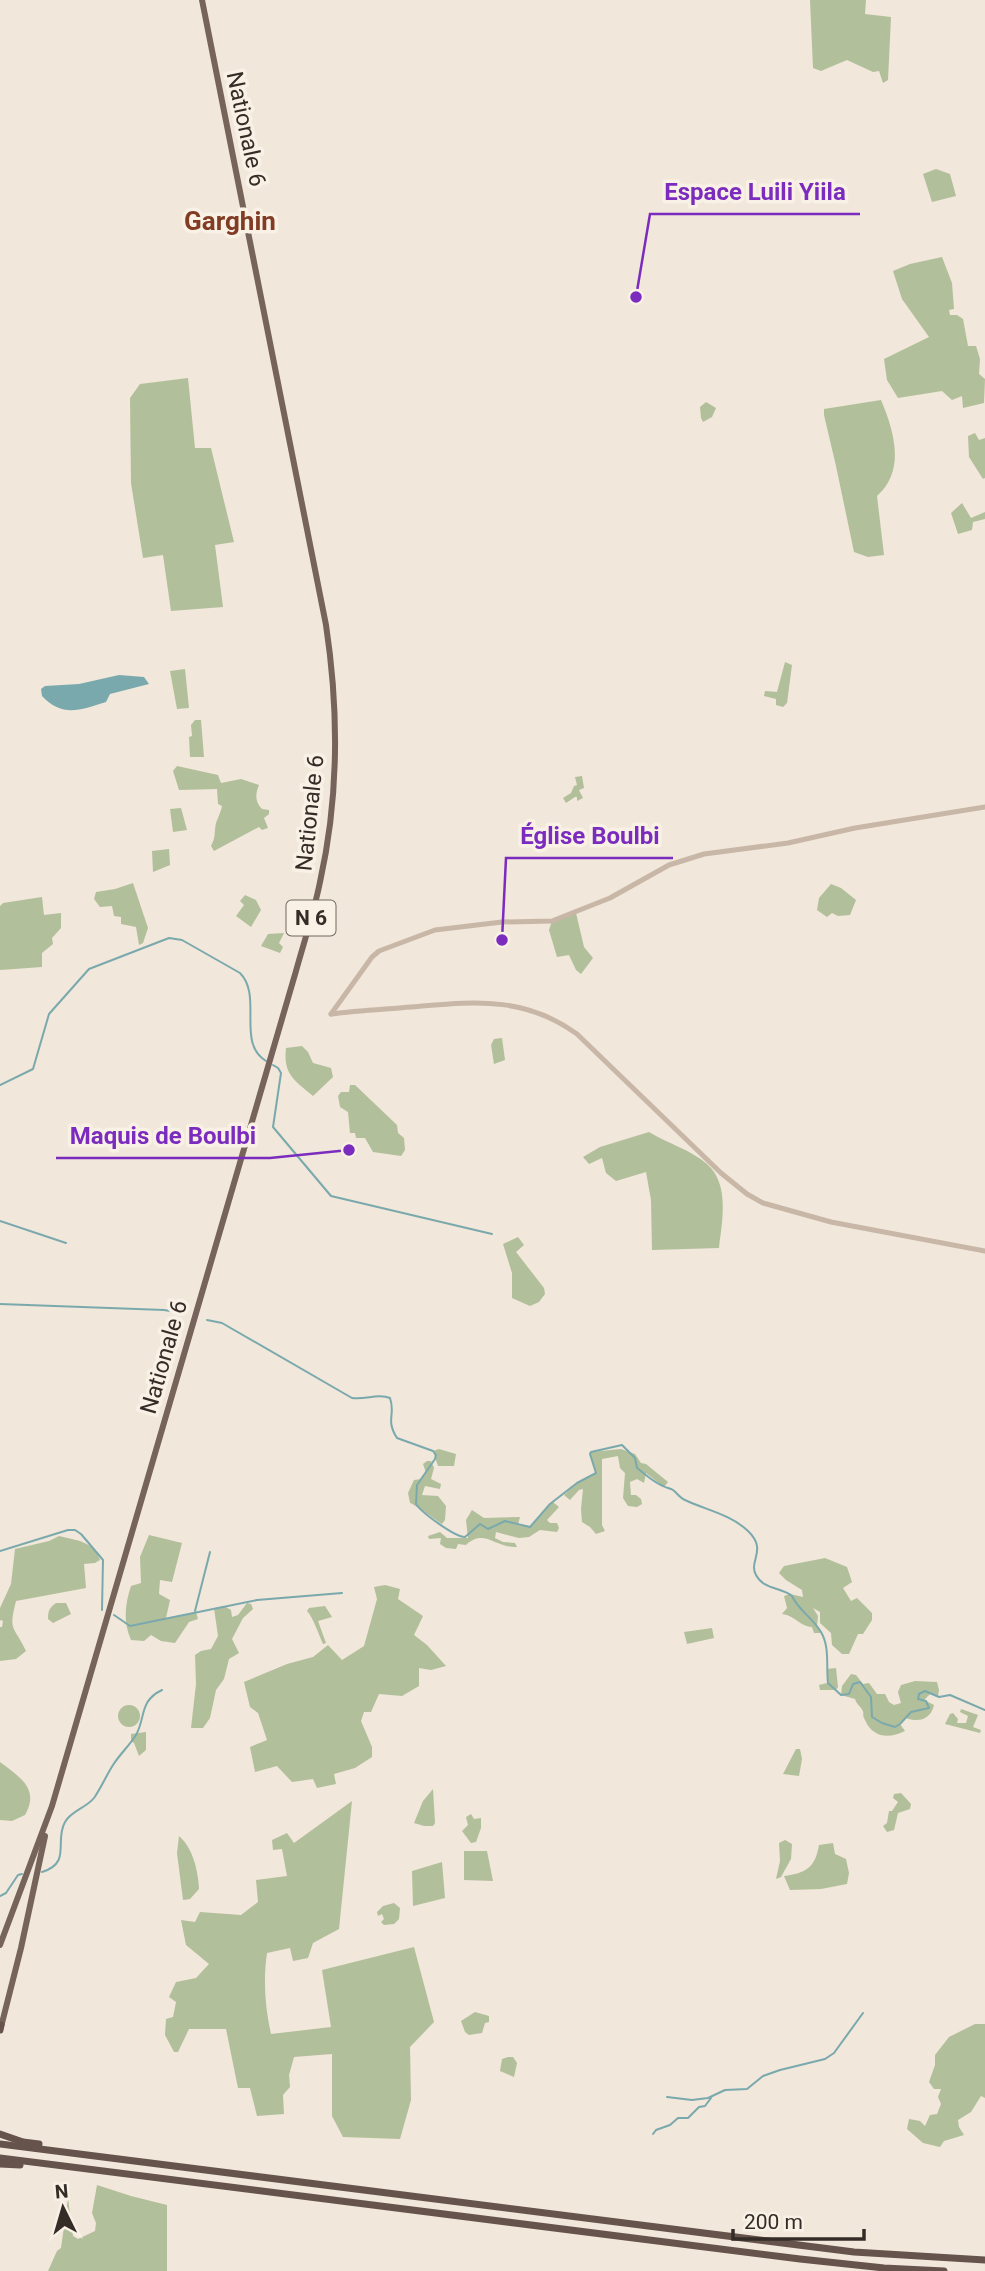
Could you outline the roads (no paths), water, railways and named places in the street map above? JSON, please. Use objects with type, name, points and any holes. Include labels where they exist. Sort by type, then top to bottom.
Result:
[{"type":"highway","points":[[0,2134],[23,2142],[150,2163]]},
{"type":"highway","points":[[0,2144],[854,2252],[985,2260]]},
{"type":"highway","points":[[0,2158],[800,2259],[944,2271]]},
{"type":"highway","points":[[0,2164],[148,2177]]},
{"type":"highway","points":[[556,2228],[557,2215]]},
{"type":"main road","name":"Nationale 6","points":[[0,1945],[49,1814],[313,912],[334,793],[335,707],[326,625],[202,0]]},
{"type":"main road","name":"Nationale 6","points":[[0,2028],[22,1948],[49,1814]]},
{"type":"street","points":[[985,807],[855,828],[788,843],[704,854],[669,865],[610,898],[552,921],[482,923],[425,933],[379,951],[372,957],[331,1014],[465,1002],[490,1002],[530,1010],[563,1024],[577,1034],[721,1173],[763,1203],[831,1222],[985,1251]]},
{"type":"water","points":[[119,675],[144,677],[149,684],[110,694],[106,702],[72,710],[57,707],[42,696],[41,689],[45,686],[79,684]]},
{"type":"waterway","points":[[0,1085],[33,1069],[49,1014],[89,969],[169,938],[182,940],[240,973],[250,994],[253,1043],[257,1053],[266,1061]]},
{"type":"waterway","points":[[273,1065],[281,1073],[273,1127],[331,1196],[492,1234]]},
{"type":"waterway","points":[[0,1221],[66,1243]]},
{"type":"waterway","points":[[0,1304],[164,1310],[182,1313]]},
{"type":"waterway","points":[[207,1320],[222,1323],[352,1398],[390,1398],[391,1421],[397,1438],[433,1451],[436,1455],[417,1485],[416,1504],[454,1533],[465,1537],[480,1524],[488,1529],[505,1521],[530,1527],[550,1504],[577,1483],[596,1473],[591,1452],[622,1445],[635,1458],[637,1468],[652,1480],[673,1490],[683,1499],[734,1520],[748,1531],[757,1544],[754,1565],[756,1575],[768,1586],[792,1596],[817,1627],[826,1644],[828,1683],[841,1695],[849,1694],[853,1684],[860,1682],[871,1697],[872,1717],[895,1727],[911,1712],[929,1708],[926,1701],[918,1699],[919,1694],[925,1691],[939,1697],[950,1695],[985,1710]]},
{"type":"waterway","points":[[0,1551],[75,1530],[103,1560],[102,1610]]},
{"type":"waterway","points":[[195,1611],[210,1552]]},
{"type":"waterway","points":[[114,1615],[130,1626],[257,1600],[342,1593]]},
{"type":"waterway","points":[[42,1872],[51,1868],[60,1857],[65,1822],[94,1798],[113,1765],[136,1735],[146,1704],[162,1690]]},
{"type":"waterway","points":[[0,1896],[6,1893],[18,1875],[22,1874]]},
{"type":"waterway","points":[[667,2097],[692,2100],[708,2098],[725,2090],[747,2089],[763,2076],[825,2059],[834,2053],[863,2013]]},
{"type":"waterway","points":[[653,2134],[678,2118],[688,2118],[711,2098]]},
{"type":"place","name":"Espace Luili Yiila","points":[[636,297]]},
{"type":"place","name":"Église Boulbi","points":[[502,940]]},
{"type":"place","name":"Maquis de Boulbi","points":[[349,1150]]},
{"type":"district","name":"Garghin","points":[[230,221]]}]
